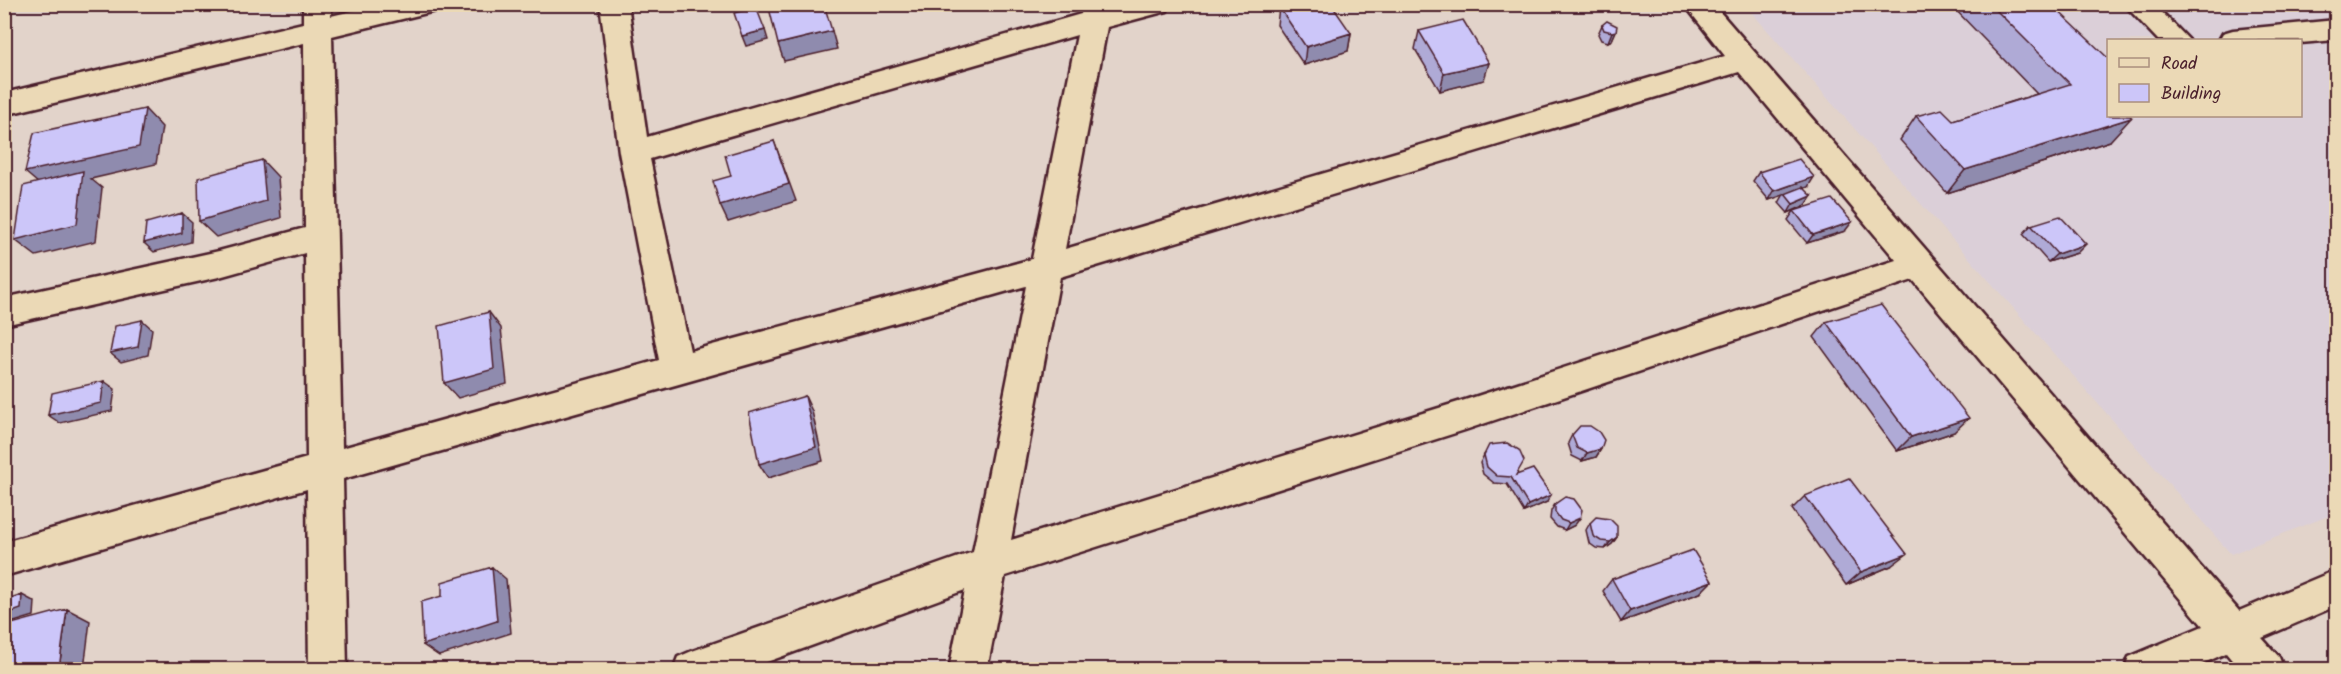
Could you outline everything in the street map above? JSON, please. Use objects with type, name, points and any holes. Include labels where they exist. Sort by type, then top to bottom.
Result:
[{"type":"street","points":[[4,104],[317,17],[425,4]]},
{"type":"street","points":[[614,4],[634,152],[677,369]]},
{"type":"street","points":[[634,152],[1096,12],[1157,4]]},
{"type":"street","points":[[1697,4],[2265,669]]},
{"type":"street","points":[[2137,4],[2174,39]]},
{"type":"street","points":[[968,669],[1096,12]]},
{"type":"street","points":[[317,17],[328,669]]},
{"type":"street","points":[[2243,39],[2337,30]]},
{"type":"street","points":[[4,559],[677,369],[1046,268],[1745,60]]},
{"type":"street","points":[[4,312],[219,264],[322,236]]},
{"type":"street","points":[[692,669],[988,564],[1465,415],[1919,265]]},
{"type":"street","points":[[2143,669],[2337,588]]},
{"type":"shaded area","points":[[1745,5],[2336,5],[2336,513],[2231,554]]},
{"type":"building","points":[[768,4],[824,4],[832,31],[778,44]]},
{"type":"building","points":[[1286,4],[1331,4],[1351,33],[1306,47],[1279,7]]},
{"type":"building","points":[[1990,4],[2051,4],[2107,57],[2107,117],[2131,118],[1965,170],[1916,116],[1942,109],[1953,120],[2070,84]]},
{"type":"building","points":[[756,7],[765,30],[742,36],[734,13]]},
{"type":"building","points":[[1463,20],[1489,63],[1444,73],[1419,31]]},
{"type":"building","points":[[1607,21],[1617,26],[1616,31],[1604,30],[1602,25]]},
{"type":"building","points":[[145,109],[139,147],[25,172],[34,133]]},
{"type":"building","points":[[774,141],[789,184],[720,205],[713,181],[731,176],[725,155]]},
{"type":"building","points":[[1799,159],[1814,177],[1774,191],[1759,172]]},
{"type":"building","points":[[262,160],[266,201],[199,221],[198,178]]},
{"type":"building","points":[[83,171],[77,224],[15,240],[23,186]]},
{"type":"building","points":[[1803,187],[1812,196],[1793,204],[1785,194]]},
{"type":"building","points":[[1832,199],[1852,222],[1813,235],[1794,211]]},
{"type":"building","points":[[182,213],[182,233],[144,243],[146,223]]},
{"type":"building","points":[[2060,216],[2086,244],[2057,254],[2031,225]]},
{"type":"building","points":[[1881,305],[1969,418],[1911,437],[1826,322]]},
{"type":"building","points":[[489,312],[494,369],[444,383],[439,326]]},
{"type":"building","points":[[142,320],[138,347],[110,353],[115,326]]},
{"type":"building","points":[[104,381],[101,403],[48,415],[52,393]]},
{"type":"building","points":[[805,396],[816,447],[759,464],[749,413]]},
{"type":"building","points":[[1580,426],[1590,426],[1599,432],[1604,440],[1601,449],[1587,453],[1577,448],[1572,435]]},
{"type":"building","points":[[1507,443],[1519,450],[1524,461],[1516,475],[1533,469],[1551,495],[1528,505],[1511,477],[1497,476],[1487,467],[1484,455],[1489,445]]},
{"type":"building","points":[[1849,478],[1907,554],[1861,572],[1805,496]]},
{"type":"building","points":[[1565,497],[1574,499],[1582,510],[1580,518],[1569,523],[1561,520],[1555,512],[1555,504]]},
{"type":"building","points":[[1596,517],[1610,519],[1617,526],[1617,537],[1610,542],[1601,541],[1593,536],[1590,523]]},
{"type":"building","points":[[1693,550],[1712,581],[1630,611],[1612,579]]},
{"type":"building","points":[[492,567],[497,621],[423,645],[421,602],[442,596],[442,582]]},
{"type":"building","points":[[22,595],[21,609],[4,615],[4,601]]},
{"type":"building","points":[[67,609],[59,669],[4,669],[4,626]]}]
